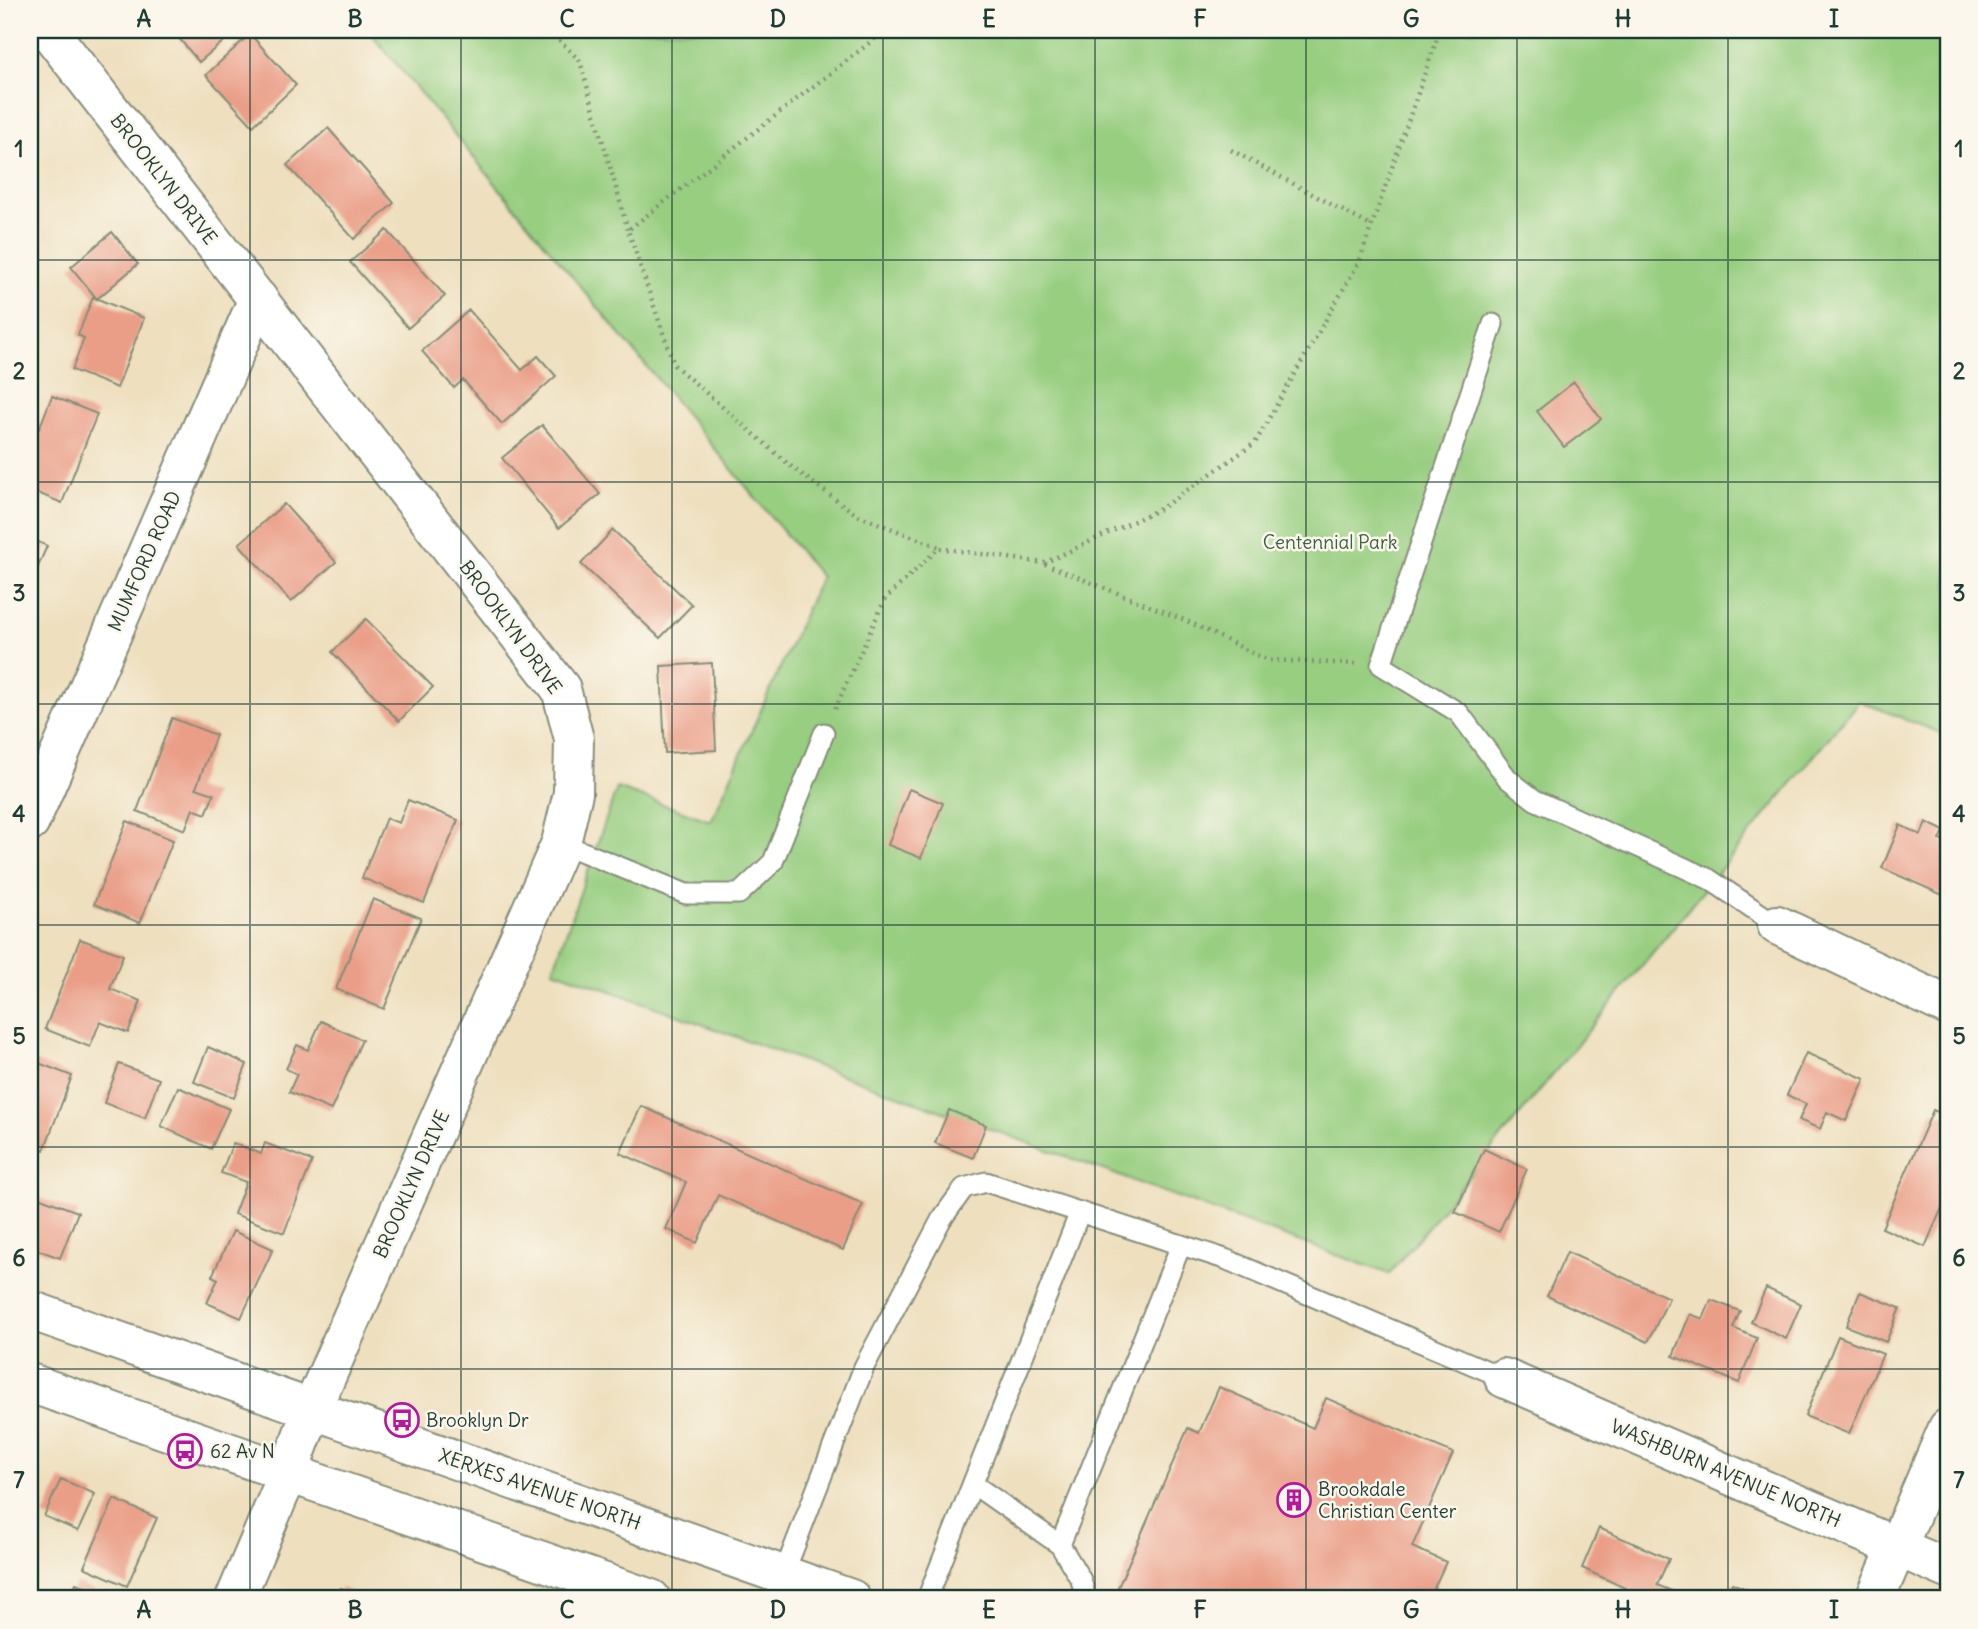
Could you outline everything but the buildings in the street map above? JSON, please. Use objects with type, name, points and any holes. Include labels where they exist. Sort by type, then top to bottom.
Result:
[{"type":"street","name":"BROOKLYN DRIVE","points":[[48,30],[561,689],[574,739],[573,793],[561,843],[312,1409],[289,1474],[235,1599]]},
{"type":"street","name":"MUMFORD ROAD","points":[[30,822],[258,299]]},
{"type":"street","points":[[1777,925],[1948,1006]]},
{"type":"street","name":"XERXES AVENUE NORTH","points":[[30,1310],[312,1409],[778,1587],[851,1599]]},
{"type":"street","name":"WASHBURN AVENUE NORTH","points":[[1504,1378],[1948,1569]]},
{"type":"street","points":[[30,1383],[651,1599]]},
{"type":"street","points":[[1875,1599],[1948,1428]]},
{"type":"lane","points":[[1493,324],[1381,665],[1459,713],[1508,779],[1535,800],[1709,879],[1777,925]]},
{"type":"lane","points":[[561,843],[686,894],[738,894],[773,862],[824,733]]},
{"type":"lane","points":[[778,1587],[864,1367],[941,1220],[964,1188],[986,1182],[1225,1259],[1504,1378]]},
{"type":"lane","points":[[927,1599],[1080,1212]]},
{"type":"lane","points":[[1060,1545],[1181,1245]]},
{"type":"lane","points":[[972,1484],[1060,1545],[1082,1580],[1086,1599]]},
{"type":"path","points":[[549,30],[580,61],[628,230],[674,365],[793,468],[856,515],[939,548],[1044,563],[1187,621],[1267,660],[1381,665]]},
{"type":"path","points":[[628,230],[886,30]]},
{"type":"path","points":[[1044,563],[1160,509],[1255,443],[1359,262],[1440,30]]},
{"type":"path","points":[[1231,150],[1371,226]]},
{"type":"path","points":[[824,733],[885,599],[939,548]]},
{"type":"green space","name":"Centennial Park","points":[[368,30],[1948,30],[1948,736],[1859,701],[1389,1274],[553,970],[617,788],[711,821],[821,577]]},
{"type":"place","name":"Brooklyn Dr","points":[[402,1420]]},
{"type":"place","name":"62 Av N","points":[[185,1451]]},
{"type":"place","name":"Brookdale Christian Center","points":[[1294,1500]]}]
